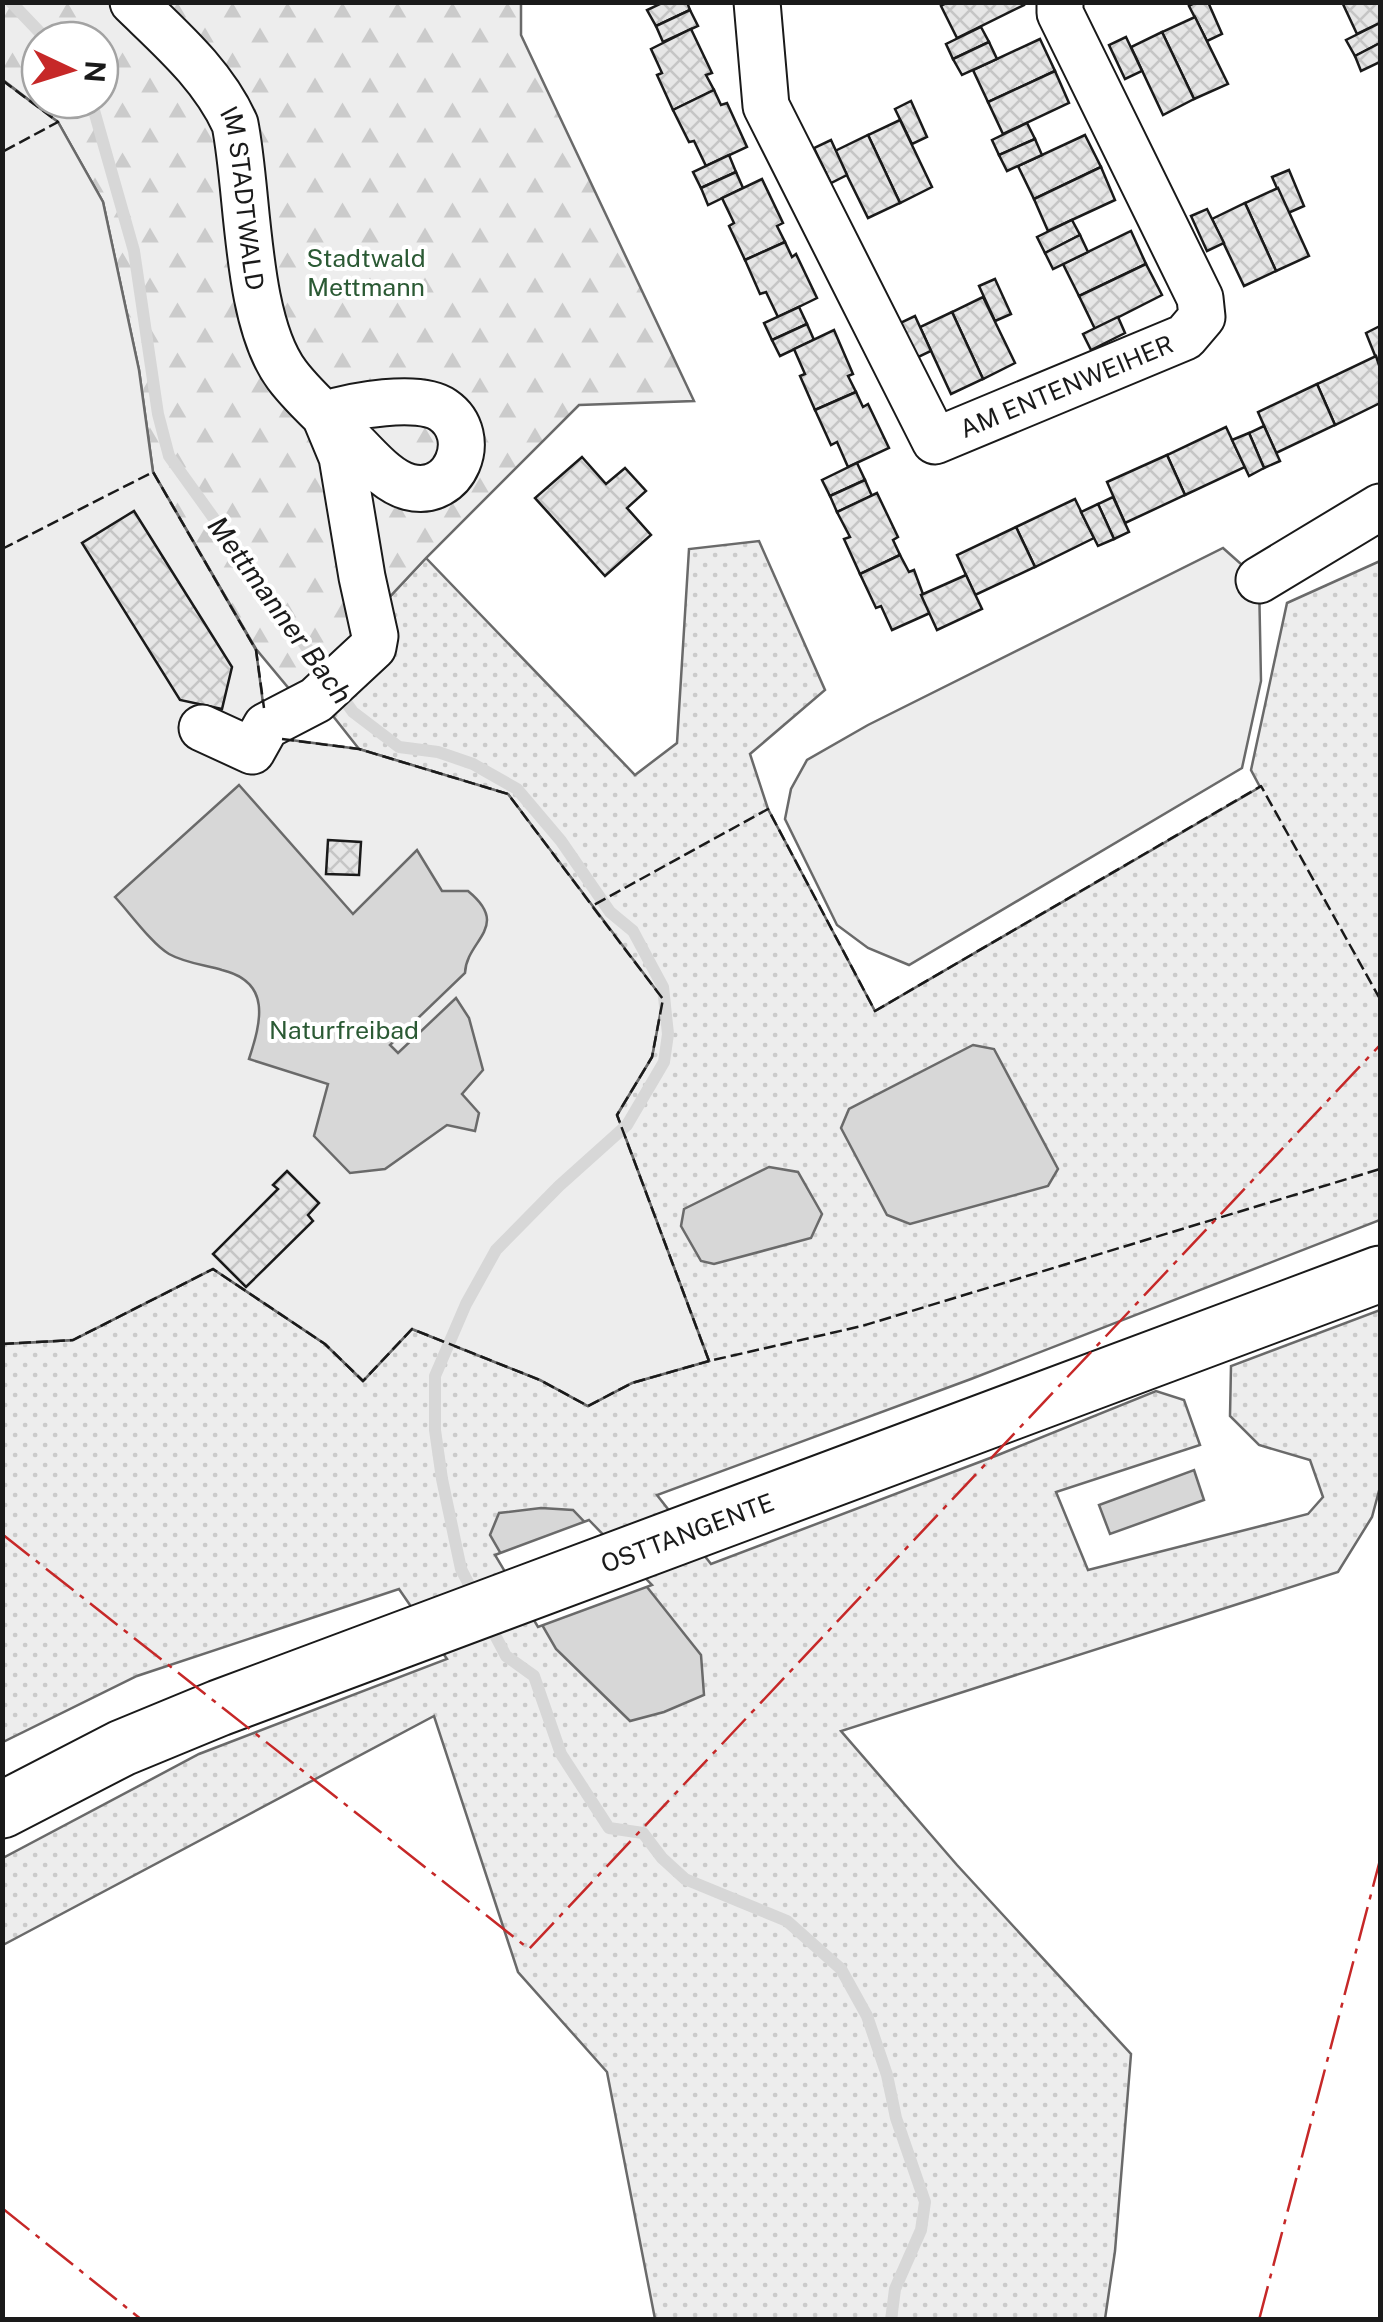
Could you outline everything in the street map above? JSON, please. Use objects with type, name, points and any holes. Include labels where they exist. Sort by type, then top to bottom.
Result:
[{"type":"main road","name":"OSTTANGENTE","points":[[2,1810],[122,1748],[319,1670],[1380,1274]]},
{"type":"street","name":"IM STADTWALD","points":[[132,2],[177,44],[229,110],[242,156],[256,286],[265,327],[286,374],[324,415],[342,457],[375,636],[367,656],[316,700],[266,726],[252,751],[202,728]]},
{"type":"street","name":"AM ENTENWEIHER","points":[[757,2],[766,106],[935,441],[1185,338],[1202,318],[1200,298],[1068,30],[1060,2]]},
{"type":"street","points":[[1260,580],[1380,506]]},
{"type":"green space","name":"Stadtwald Mettmann","points":[[2,3],[521,3],[521,35],[694,401],[579,405],[426,558],[296,697],[256,649],[153,472],[139,370],[103,202],[55,120],[120,120],[120,20],[20,20],[20,93],[3,80]]},
{"type":"green space","points":[[759,541],[825,690],[750,754],[768,809],[875,1011],[1260,787],[1251,770],[1287,603],[1380,561],[1380,1220],[971,1379],[657,1495],[711,1564],[1156,1391],[1184,1400],[1200,1445],[1056,1492],[1088,1570],[1308,1514],[1323,1497],[1310,1460],[1259,1445],[1230,1416],[1231,1366],[1380,1310],[1380,1487],[1372,1517],[1338,1572],[841,1731],[957,1865],[1131,2054],[1115,2251],[1105,2319],[655,2319],[607,2072],[518,1972],[434,1716],[3,1945],[3,1858],[199,1754],[447,1659],[399,1589],[137,1676],[3,1742],[3,1344],[73,1340],[213,1269],[325,1344],[363,1381],[412,1329],[540,1380],[588,1406],[632,1383],[709,1361],[617,1115],[652,1057],[662,999],[508,794],[359,749],[333,716],[366,677],[344,646],[426,558],[635,775],[677,743],[689,549]]},
{"type":"shaded area","name":"Naturfreibad","points":[[2,80],[20,94],[20,120],[58,122],[103,202],[139,370],[153,472],[256,650],[266,726],[276,738],[359,749],[508,794],[663,999],[652,1057],[617,1115],[709,1361],[632,1383],[588,1406],[540,1380],[412,1329],[363,1381],[325,1344],[213,1269],[73,1340],[3,1344]]},
{"type":"shaded area","points":[[1223,548],[1259,580],[1261,681],[1242,768],[909,965],[868,948],[837,925],[785,819],[791,789],[807,760],[868,725]]},
{"type":"shaded area","points":[[239,785],[353,914],[417,850],[442,891],[468,891],[481,904],[487,924],[467,961],[465,973],[390,1045],[398,1053],[456,998],[469,1018],[483,1070],[462,1094],[479,1113],[475,1131],[447,1125],[385,1169],[350,1173],[314,1136],[328,1084],[249,1059],[259,1005],[249,984],[222,970],[169,954],[115,897]]},
{"type":"shaded area","points":[[973,1045],[994,1049],[1058,1169],[1048,1186],[910,1224],[887,1215],[841,1128],[849,1109]]},
{"type":"shaded area","points":[[769,1167],[798,1172],[822,1214],[811,1238],[714,1264],[701,1261],[681,1226],[684,1209]]},
{"type":"shaded area","points":[[1194,1470],[1204,1500],[1110,1534],[1099,1505]]},
{"type":"shaded area","points":[[541,1508],[573,1510],[647,1587],[701,1655],[704,1695],[630,1721],[556,1649],[490,1535],[499,1513]]},
{"type":"pier","points":[[589,1520],[652,1585],[538,1627],[495,1555]]},
{"type":"building","points":[[664,2],[687,2],[690,10],[656,26],[647,10]]},
{"type":"building","points":[[948,2],[1024,5],[957,38],[941,6]]},
{"type":"building","points":[[1208,2],[1222,34],[1207,41],[1189,6]]},
{"type":"building","points":[[1342,2],[1380,2],[1380,23],[1357,34]]},
{"type":"building","points":[[690,10],[698,26],[663,42],[656,26]]},
{"type":"building","points":[[1195,17],[1228,84],[1194,99],[1162,32]]},
{"type":"building","points":[[1380,23],[1380,43],[1355,56],[1346,40]]},
{"type":"building","points":[[981,27],[989,42],[953,59],[946,44]]},
{"type":"building","points":[[691,29],[712,73],[706,75],[714,90],[673,110],[657,75],[662,73],[651,49]]},
{"type":"building","points":[[1162,32],[1194,99],[1163,115],[1131,47]]},
{"type":"building","points":[[1126,37],[1142,71],[1125,79],[1109,45]]},
{"type":"building","points":[[1040,39],[1055,71],[988,102],[973,70]]},
{"type":"building","points":[[989,42],[997,59],[962,75],[953,59]]},
{"type":"building","points":[[1380,43],[1380,62],[1361,71],[1355,56]]},
{"type":"building","points":[[1055,71],[1069,103],[1003,134],[988,102]]},
{"type":"building","points":[[714,90],[721,105],[727,103],[747,147],[706,166],[673,110]]},
{"type":"building","points":[[911,101],[927,137],[912,144],[895,109]]},
{"type":"building","points":[[900,120],[932,187],[900,203],[868,135]]},
{"type":"building","points":[[1027,123],[1035,139],[999,155],[992,140]]},
{"type":"building","points":[[868,135],[900,203],[868,218],[835,151]]},
{"type":"building","points":[[1085,135],[1101,167],[1034,199],[1018,166]]},
{"type":"building","points":[[1035,139],[1042,155],[1007,171],[999,155]]},
{"type":"building","points":[[831,140],[847,175],[831,183],[814,148]]},
{"type":"building","points":[[729,155],[736,172],[701,188],[693,172]]},
{"type":"building","points":[[1101,167],[1115,200],[1048,231],[1034,199]]},
{"type":"building","points":[[1289,170],[1304,206],[1288,213],[1272,177]]},
{"type":"building","points":[[736,172],[743,188],[708,205],[701,188]]},
{"type":"building","points":[[762,179],[783,223],[777,226],[785,242],[745,260],[729,226],[734,223],[722,198]]},
{"type":"building","points":[[1278,188],[1309,256],[1276,271],[1245,203]]},
{"type":"building","points":[[1245,203],[1276,271],[1244,286],[1212,219]]},
{"type":"building","points":[[1207,209],[1224,243],[1207,251],[1191,216]]},
{"type":"building","points":[[1072,220],[1080,235],[1045,253],[1037,237]]},
{"type":"building","points":[[1131,231],[1146,264],[1079,296],[1063,264]]},
{"type":"building","points":[[1080,235],[1088,252],[1053,269],[1045,253]]},
{"type":"building","points":[[785,242],[792,257],[796,254],[817,298],[778,317],[766,292],[760,294],[745,260]]},
{"type":"building","points":[[1146,264],[1162,295],[1095,329],[1079,296]]},
{"type":"building","points":[[995,279],[1011,314],[995,321],[979,286]]},
{"type":"building","points":[[983,297],[1015,363],[983,379],[952,312]]},
{"type":"building","points":[[799,307],[807,324],[772,340],[764,323]]},
{"type":"building","points":[[952,312],[983,379],[951,394],[920,327]]},
{"type":"building","points":[[915,316],[931,351],[914,359],[898,324]]},
{"type":"building","points":[[1118,317],[1125,333],[1091,350],[1083,334]]},
{"type":"building","points":[[807,324],[814,340],[780,356],[772,340]]},
{"type":"building","points":[[1380,326],[1380,368],[1366,333]]},
{"type":"building","points":[[834,330],[853,374],[848,376],[856,392],[815,410],[800,376],[805,374],[794,349]]},
{"type":"building","points":[[1376,356],[1380,403],[1335,425],[1317,384]]},
{"type":"building","points":[[1317,384],[1335,425],[1276,453],[1258,412]]},
{"type":"building","points":[[856,392],[863,407],[868,404],[889,448],[848,467],[837,442],[831,445],[815,410]]},
{"type":"building","points":[[1264,426],[1280,461],[1264,468],[1249,433]]},
{"type":"building","points":[[1226,427],[1245,467],[1185,495],[1167,455]]},
{"type":"building","points":[[1249,433],[1264,468],[1249,476],[1232,440]]},
{"type":"building","points":[[1167,455],[1185,495],[1125,523],[1107,482]]},
{"type":"building","points":[[582,457],[606,484],[625,468],[646,491],[627,508],[651,535],[605,576],[535,498]]},
{"type":"building","points":[[857,463],[865,480],[830,496],[822,480]]},
{"type":"building","points":[[865,480],[872,496],[837,512],[830,496]]},
{"type":"building","points":[[877,493],[898,537],[893,540],[900,555],[860,574],[844,539],[850,537],[837,512]]},
{"type":"building","points":[[1113,497],[1129,532],[1114,539],[1098,504]]},
{"type":"building","points":[[1075,499],[1094,538],[1035,567],[1016,527]]},
{"type":"building","points":[[1098,504],[1114,539],[1098,546],[1081,512]]},
{"type":"building","points":[[134,511],[232,667],[222,709],[180,700],[82,543]]},
{"type":"building","points":[[1016,527],[1035,567],[975,595],[957,555]]},
{"type":"building","points":[[900,555],[909,572],[914,570],[930,613],[892,630],[860,574]]},
{"type":"building","points":[[966,575],[982,609],[937,630],[921,595]]},
{"type":"building","points":[[328,840],[361,842],[359,875],[326,874]]},
{"type":"building","points":[[287,1171],[319,1203],[308,1215],[313,1221],[246,1287],[213,1254],[278,1189],[273,1185]]},
{"type":"waterway","name":"Mettmanner Bach","points":[[11,2],[28,20]]},
{"type":"waterway","name":"Mettmanner Bach","points":[[97,120],[134,251],[158,414],[169,456],[353,712],[399,747],[438,752],[473,764],[517,789],[561,841],[610,912],[633,931],[663,987],[668,1034],[664,1062],[627,1125],[496,1250],[466,1304],[435,1376],[435,1430],[442,1479],[461,1569],[476,1598]]},
{"type":"waterway","name":"Mettmanner Bach","points":[[487,1620],[506,1656],[534,1676],[561,1754],[609,1828],[643,1833],[685,1879],[787,1921],[841,1969],[867,2016],[925,2202],[921,2230],[895,2289],[891,2320]]},
{"type":"fence","points":[[2,80],[58,122],[2,152]]},
{"type":"fence","points":[[2,549],[153,472],[256,650],[264,708]]},
{"type":"fence","points":[[282,739],[359,749],[508,794],[593,907]]},
{"type":"fence","points":[[1380,999],[1261,786],[875,1011],[768,809],[592,906],[663,999],[652,1057],[617,1115],[709,1361],[862,1326],[1380,1169]]},
{"type":"fence","points":[[2,1344],[73,1340],[213,1269],[325,1344],[363,1381],[412,1329],[540,1380],[588,1406],[632,1383],[709,1361]]},
{"type":"power","points":[[2,1534],[529,1949],[1380,1045]]},
{"type":"power","points":[[1259,2320],[1380,1860]]},
{"type":"power","points":[[2,2208],[142,2320]]}]
